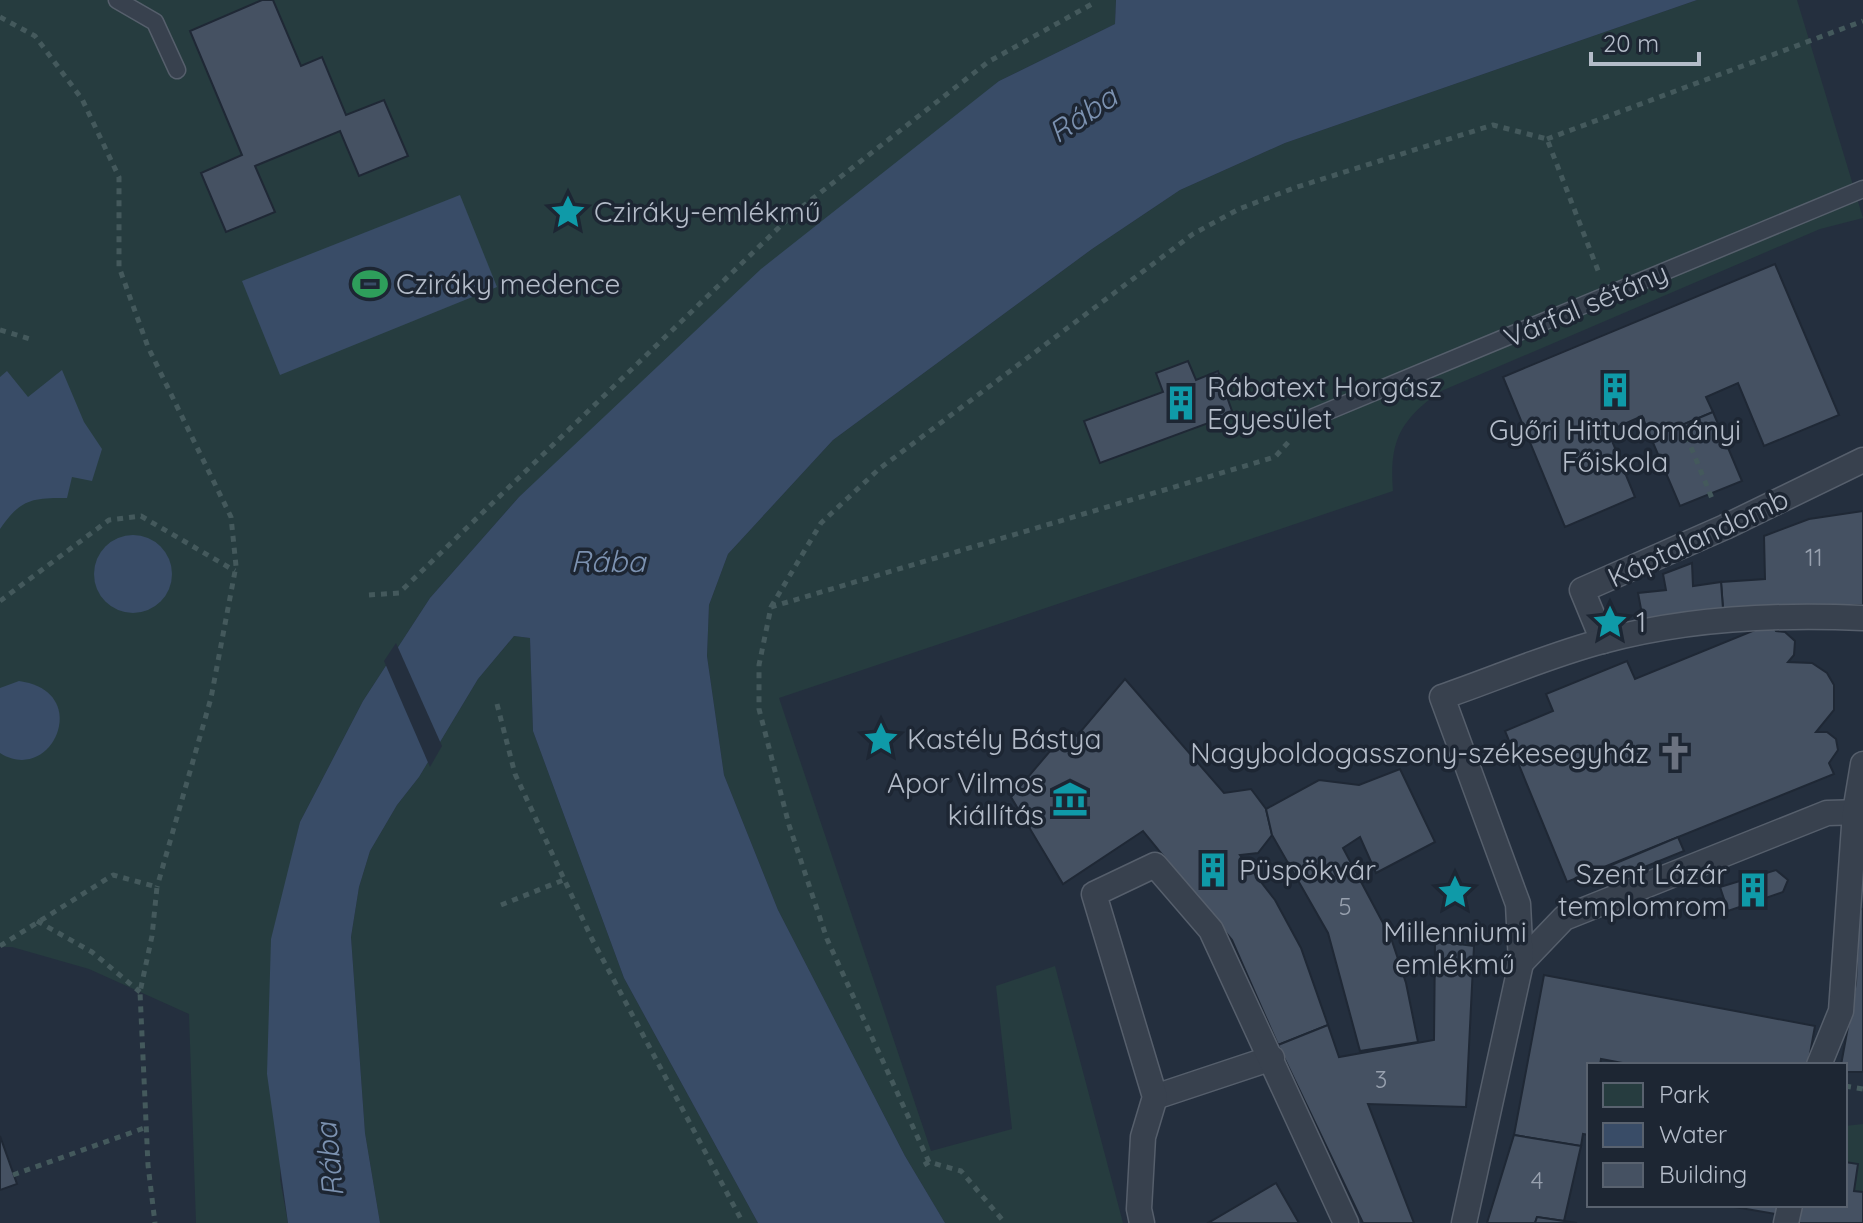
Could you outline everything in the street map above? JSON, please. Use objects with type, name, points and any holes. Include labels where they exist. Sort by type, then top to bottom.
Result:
[{"type":"street","name":"Káptalandomb","points":[[1603,641],[1582,590],[1725,527],[1863,460]]},
{"type":"street","points":[[1464,1223],[1521,963],[1518,904],[1442,697],[1603,641],[1724,619],[1792,614],[1863,618]]},
{"type":"street","points":[[1820,1063],[1841,1011],[1863,764]]},
{"type":"street","points":[[1521,963],[1564,918],[1827,813],[1859,812]]},
{"type":"street","points":[[1142,1223],[1139,1209],[1143,1137],[1155,1097],[1094,894],[1155,865],[1211,930],[1346,1223]]},
{"type":"street","points":[[1155,1097],[1272,1058]]},
{"type":"lane","points":[[117,0],[155,22],[177,70]]},
{"type":"lane","name":"Várfal sétány","points":[[1309,419],[1863,189]]},
{"type":"path","points":[[369,595],[399,593],[793,214],[988,62],[1092,4],[1092,0]]},
{"type":"path","points":[[0,17],[35,36],[82,99],[119,177],[119,267],[148,347],[231,517],[235,571],[211,698],[157,887],[152,936],[140,992],[155,1223]]},
{"type":"path","points":[[1005,1223],[961,1171],[926,1164],[827,939],[789,825],[759,709],[759,665],[771,607],[821,523],[879,469],[1193,234],[1239,209],[1294,188],[1493,125],[1547,139],[1863,21]]},
{"type":"path","points":[[1547,139],[1608,296]]},
{"type":"path","points":[[0,330],[30,339]]},
{"type":"path","points":[[771,607],[1275,457],[1309,419]]},
{"type":"path","points":[[1682,425],[1725,527]]},
{"type":"path","points":[[0,601],[109,520],[141,516],[235,571]]},
{"type":"path","points":[[497,704],[515,774],[592,939],[743,1223]]},
{"type":"path","points":[[0,946],[36,920],[113,875],[157,887]]},
{"type":"path","points":[[501,905],[566,879]]},
{"type":"path","points":[[36,920],[92,952],[140,992]]},
{"type":"path","points":[[13,1175],[147,1127]]},
{"type":"green space","points":[[0,0],[1116,0],[1115,24],[999,81],[519,497],[430,598],[363,701],[300,822],[288,875],[280,1179],[288,1223],[196,1223],[189,1014],[89,969],[12,947],[0,947]]},
{"type":"green space","points":[[1697,0],[1797,0],[1863,218],[1820,229],[1439,392],[1415,413],[1400,434],[1393,459],[1393,491],[779,698],[931,1151],[1012,1129],[996,986],[1055,966],[1123,1223],[945,1223],[905,1156],[778,910],[724,775],[707,656],[709,605],[728,554],[833,440],[1092,249],[1180,190],[1285,143]]},
{"type":"green space","points":[[514,636],[530,638],[533,731],[624,978],[758,1223],[380,1223],[365,1133],[351,937],[359,887],[370,851],[397,805],[419,777],[478,679]]},
{"type":"green space","points":[[1863,1124],[1863,1192],[1854,1191],[1858,1164],[1847,1162],[1847,1126]]},
{"type":"water","name":"Rába","points":[[1116,0],[1697,0],[1285,143],[1180,190],[1092,249],[833,440],[728,554],[709,605],[707,656],[724,775],[778,910],[905,1156],[945,1223],[758,1223],[624,978],[533,731],[530,638],[514,636],[478,679],[419,777],[397,805],[370,851],[359,887],[351,937],[365,1133],[380,1223],[288,1223],[267,1074],[271,939],[300,822],[363,701],[430,598],[519,497],[761,269],[999,81],[1115,24]]},
{"type":"water","name":"Cziráky medence","points":[[460,195],[497,287],[280,375],[242,281]]},
{"type":"water","points":[[62,370],[84,422],[102,449],[92,481],[72,477],[67,498],[28,502],[14,512],[0,529],[0,377],[7,371],[28,397]]},
{"type":"water","points":[[133,535],[148,538],[161,546],[169,559],[172,574],[169,589],[161,602],[148,610],[133,613],[118,610],[105,602],[97,589],[94,574],[97,559],[105,546],[118,538]]},
{"type":"water","points":[[19,681],[42,688],[55,701],[60,717],[57,733],[49,747],[35,757],[19,760],[0,753],[0,688]]},
{"type":"pier","points":[[396,643],[442,746],[430,767],[384,661]]},
{"type":"building","points":[[262,0],[273,0],[301,66],[322,57],[346,115],[384,100],[408,156],[359,176],[340,131],[255,166],[275,212],[226,232],[201,173],[242,155],[190,31]]},
{"type":"building","name":"Győri Hittudományi Főiskola","points":[[1775,264],[1839,415],[1764,446],[1738,383],[1706,397],[1713,412],[1651,438],[1642,416],[1608,431],[1635,497],[1565,527],[1503,377]]},
{"type":"building","name":"Rábatext Horgász Egyesület","points":[[1188,361],[1196,380],[1218,371],[1233,414],[1100,463],[1084,421],[1163,392],[1156,373]]},
{"type":"building","points":[[1713,412],[1742,481],[1680,506],[1651,438]]},
{"type":"building","points":[[1863,511],[1863,605],[1723,609],[1721,582],[1765,579],[1764,536],[1809,519]]},
{"type":"building","points":[[1692,563],[1693,586],[1721,582],[1723,609],[1644,625],[1638,593],[1666,590],[1663,574]]},
{"type":"building","name":"Nagyboldogasszony-székesegyház","points":[[1772,623],[1776,631],[1785,632],[1795,641],[1794,655],[1788,662],[1812,663],[1827,673],[1834,685],[1834,710],[1816,732],[1827,732],[1836,739],[1838,750],[1829,763],[1834,774],[1567,882],[1505,731],[1553,711],[1546,694],[1627,661],[1635,679]]},
{"type":"building","name":"Püspökvár","points":[[1125,679],[1224,793],[1251,789],[1266,809],[1272,835],[1258,853],[1240,855],[1275,900],[1301,948],[1328,1025],[1278,1045],[1232,940],[1143,831],[1063,884],[1011,797],[1068,730],[1077,736]]},
{"type":"building","points":[[1400,769],[1435,842],[1376,873],[1360,837],[1343,848],[1391,938],[1406,983],[1418,1042],[1360,1051],[1328,933],[1272,835],[1266,809],[1319,780],[1359,785]]},
{"type":"building","points":[[1678,837],[1684,851],[1615,879],[1609,866]]},
{"type":"building","name":"Szent Lázár templomrom","points":[[1776,870],[1788,880],[1783,892],[1728,911],[1720,887]]},
{"type":"building","points":[[1859,909],[1863,909],[1863,1072],[1847,1072],[1847,1063],[1841,1063],[1856,983]]},
{"type":"building","points":[[1435,941],[1474,946],[1466,1107],[1368,1104],[1414,1223],[1363,1223],[1278,1045],[1328,1025],[1339,1057],[1434,1040]]},
{"type":"building","points":[[1544,975],[1815,1026],[1808,1063],[1622,1063],[1601,1059],[1600,1063],[1587,1063],[1587,1135],[1583,1134],[1581,1146],[1514,1135]]},
{"type":"building","points":[[1514,1135],[1581,1146],[1564,1221],[1537,1217],[1535,1223],[1487,1223]]},
{"type":"building","points":[[0,1136],[17,1184],[0,1190]]},
{"type":"building","points":[[1847,1162],[1858,1164],[1854,1191],[1863,1192],[1863,1223],[1792,1223],[1795,1207],[1847,1207]]},
{"type":"building","points":[[1276,1183],[1299,1223],[1208,1223]]},
{"type":"building","points":[[1735,1207],[1784,1207],[1782,1215]]},
{"type":"building","points":[[1537,1217],[1564,1221],[1577,1223],[1535,1223]]},
{"type":"place","name":"Cziráky-emlékmű","points":[[568,212]]},
{"type":"place","name":"Cziráky medence","points":[[370,284]]},
{"type":"place","name":"Győri Hittudományi Főiskola","points":[[1615,390]]},
{"type":"place","name":"Rábatext Horgász Egyesület","points":[[1181,403]]},
{"type":"place","name":"1","points":[[1610,622]]},
{"type":"place","name":"Kastély Bástya","points":[[881,739]]},
{"type":"place","name":"Nagyboldogasszony-székesegyház","points":[[1675,753]]},
{"type":"place","name":"Apor Vilmos kiállítás","points":[[1070,799]]},
{"type":"place","name":"Püspökvár","points":[[1213,870]]},
{"type":"place","name":"Szent Lázár templomrom","points":[[1753,890]]},
{"type":"place","name":"Millenniumi emlékmű","points":[[1455,892]]}]
